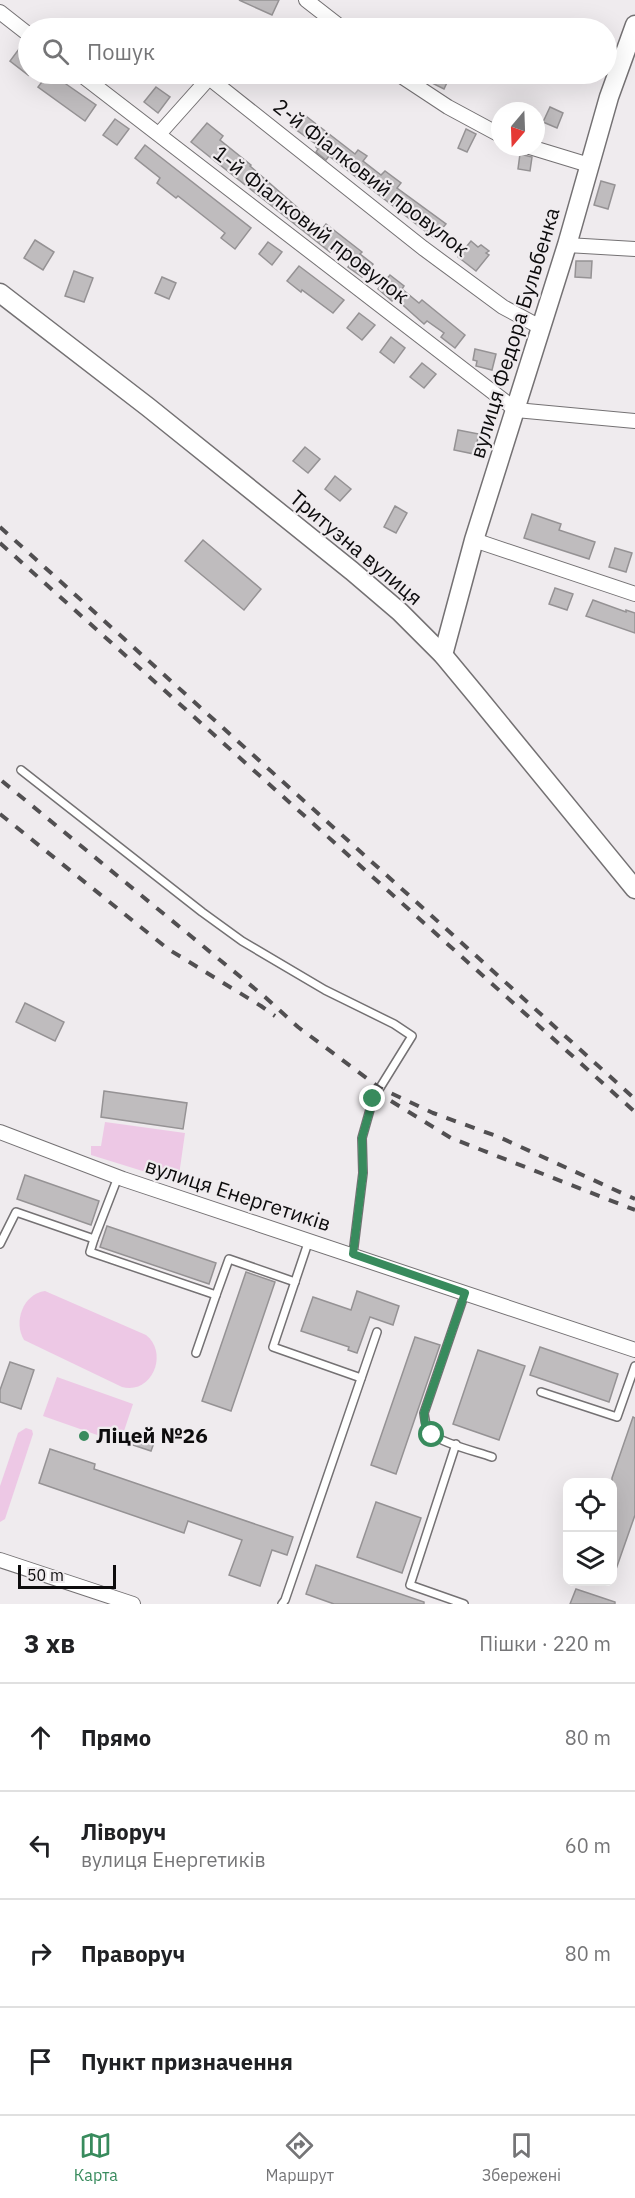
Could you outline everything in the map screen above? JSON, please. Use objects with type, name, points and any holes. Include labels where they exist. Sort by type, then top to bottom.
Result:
[{"type":"street","points":[[306,0],[329,18]]},
{"type":"street","points":[[0,12],[18,26]]},
{"type":"street","name":"вулиця Федора Бульбенка","points":[[442,655],[474,540],[542,328],[589,165],[629,54],[635,25]]},
{"type":"street","name":"1-й Фіалковий провулок","points":[[93,84],[516,410]]},
{"type":"street","name":"2-й Фіалковий провулок","points":[[159,134],[204,84]]},
{"type":"street","name":"2-й Фіалковий провулок","points":[[217,84],[423,248],[503,307],[542,328]]},
{"type":"street","points":[[413,84],[448,107],[491,130]]},
{"type":"street","points":[[545,152],[589,165]]},
{"type":"street","points":[[567,245],[635,249]]},
{"type":"street","name":"Тритузна вулиця","points":[[0,292],[352,570],[400,612],[442,655],[635,889]]},
{"type":"street","points":[[516,410],[635,421]]},
{"type":"street","points":[[474,540],[635,594]]},
{"type":"street","name":"вулиця Енергетиків","points":[[0,1132],[118,1177],[635,1350]]},
{"type":"street","points":[[0,1560],[108,1600],[133,1604]]},
{"type":"lane","points":[[21,770],[242,941],[325,990],[394,1024],[412,1036],[373,1099],[362,1138],[363,1173],[353,1254]]},
{"type":"lane","points":[[118,1177],[90,1252],[216,1295]]},
{"type":"lane","points":[[0,1245],[16,1212],[94,1239]]},
{"type":"lane","points":[[309,1240],[273,1347],[361,1378]]},
{"type":"lane","points":[[196,1353],[230,1258],[295,1282]]},
{"type":"lane","points":[[465,1293],[424,1413],[425,1425],[432,1435],[492,1457]]},
{"type":"lane","points":[[282,1604],[377,1332]]},
{"type":"lane","points":[[540,1392],[617,1418],[635,1366]]},
{"type":"lane","points":[[456,1444],[410,1585],[464,1604]]},
{"type":"shaded area","points":[[105,1122],[185,1133],[178,1182],[91,1155],[91,1146],[101,1146]]},
{"type":"shaded area","points":[[45,1291],[146,1335],[153,1343],[156,1352],[154,1371],[149,1379],[133,1388],[122,1387],[24,1340],[20,1325],[22,1310],[31,1297]]},
{"type":"shaded area","points":[[57,1377],[133,1404],[120,1443],[43,1416]]},
{"type":"shaded area","points":[[26,1428],[32,1430],[33,1434],[5,1519],[0,1522],[0,1486],[18,1433]]},
{"type":"building","points":[[239,0],[279,0],[272,15]]},
{"type":"building","points":[[18,50],[18,67],[10,61]]},
{"type":"building","points":[[40,84],[66,84],[96,105],[85,121],[38,87]]},
{"type":"building","points":[[434,84],[446,84],[444,89]]},
{"type":"building","points":[[156,87],[170,97],[158,113],[144,102]]},
{"type":"building","points":[[550,107],[563,113],[557,128],[545,123]]},
{"type":"building","points":[[302,113],[355,154],[358,150],[367,156],[363,161],[381,175],[385,171],[401,183],[397,188],[446,224],[434,238],[329,156],[326,160],[316,152],[317,145],[291,126]]},
{"type":"building","points":[[115,119],[129,129],[117,145],[103,135]]},
{"type":"building","points":[[207,123],[223,136],[220,140],[322,229],[326,224],[362,252],[360,254],[373,264],[362,277],[348,267],[351,263],[333,250],[330,252],[191,142]]},
{"type":"building","points":[[466,129],[476,134],[467,152],[458,148]]},
{"type":"building","points":[[145,145],[251,228],[235,249],[221,238],[225,233],[178,196],[176,198],[157,183],[160,178],[135,158]]},
{"type":"building","points":[[520,156],[532,157],[530,171],[518,169]]},
{"type":"building","points":[[601,181],[615,185],[608,209],[594,205]]},
{"type":"building","points":[[35,240],[54,252],[43,270],[24,258]]},
{"type":"building","points":[[471,241],[478,247],[481,245],[489,251],[486,253],[489,255],[476,271],[458,257]]},
{"type":"building","points":[[268,242],[282,252],[272,265],[259,254]]},
{"type":"building","points":[[576,261],[592,261],[591,278],[575,277]]},
{"type":"building","points":[[299,266],[344,300],[333,313],[287,281]]},
{"type":"building","points":[[74,271],[93,278],[84,302],[65,296]]},
{"type":"building","points":[[390,275],[404,286],[402,289],[419,303],[422,300],[465,335],[455,348],[441,337],[444,333],[427,321],[424,324],[395,298],[392,301],[378,289]]},
{"type":"building","points":[[162,277],[176,283],[169,299],[155,293]]},
{"type":"building","points":[[359,313],[375,325],[362,340],[347,328]]},
{"type":"building","points":[[391,337],[405,348],[394,363],[380,352]]},
{"type":"building","points":[[475,349],[496,354],[492,370],[476,366],[477,361],[473,360]]},
{"type":"building","points":[[422,363],[436,374],[424,388],[410,377]]},
{"type":"building","points":[[458,430],[479,434],[474,454],[454,450]]},
{"type":"building","points":[[305,447],[320,459],[308,473],[293,461]]},
{"type":"building","points":[[335,476],[351,489],[340,501],[325,489]]},
{"type":"building","points":[[395,506],[407,513],[396,533],[384,527]]},
{"type":"building","points":[[532,514],[561,524],[559,530],[595,542],[589,559],[524,538]]},
{"type":"building","points":[[203,540],[261,589],[244,610],[185,561]]},
{"type":"building","points":[[615,548],[632,553],[626,572],[609,567]]},
{"type":"building","points":[[555,588],[573,594],[567,610],[549,604]]},
{"type":"building","points":[[593,600],[635,613],[635,633],[586,616]]},
{"type":"building","points":[[25,1003],[64,1022],[55,1041],[16,1022]]},
{"type":"building","points":[[104,1091],[187,1103],[183,1129],[101,1117]]},
{"type":"building","points":[[25,1175],[99,1201],[91,1225],[17,1199]]},
{"type":"building","points":[[107,1226],[216,1263],[209,1284],[100,1247]]},
{"type":"building","points":[[246,1272],[275,1282],[231,1411],[202,1401]]},
{"type":"building","points":[[357,1291],[399,1306],[393,1325],[370,1317],[357,1353],[348,1350],[349,1347],[301,1331],[313,1297],[351,1310]]},
{"type":"building","points":[[415,1337],[440,1345],[396,1474],[371,1465]]},
{"type":"building","points":[[540,1347],[618,1374],[609,1402],[530,1375]]},
{"type":"building","points":[[478,1350],[525,1366],[499,1440],[453,1424]]},
{"type":"building","points":[[10,1362],[34,1370],[21,1409],[0,1402],[0,1390]]},
{"type":"building","points":[[633,1417],[635,1418],[635,1515],[617,1566],[617,1478],[612,1478]]},
{"type":"building","points":[[137,1434],[155,1440],[151,1451],[133,1445]]},
{"type":"building","points":[[50,1449],[95,1464],[94,1469],[293,1537],[287,1555],[272,1550],[260,1586],[229,1575],[242,1540],[188,1521],[184,1533],[39,1483]]},
{"type":"building","points":[[376,1502],[421,1518],[402,1573],[357,1557]]},
{"type":"building","points":[[316,1565],[424,1602],[424,1604],[334,1604],[306,1594]]},
{"type":"building","points":[[576,1589],[615,1602],[615,1604],[570,1604]]},
{"type":"railway","points":[[0,527],[635,1099]]},
{"type":"railway","points":[[0,543],[635,1112]]},
{"type":"railway","points":[[2,781],[265,997],[298,1027],[380,1088],[433,1113],[499,1137],[635,1199]]},
{"type":"railway","points":[[0,814],[168,949],[275,1016]]},
{"type":"railway","points":[[391,1101],[451,1138],[635,1210]]},
{"type":"place","name":"Ліцей №26","points":[[84,1436]]},
{"type":"route","points":[[373,1099],[362,1138],[363,1173],[353,1254],[465,1293],[424,1413],[425,1425],[432,1435]]}]
